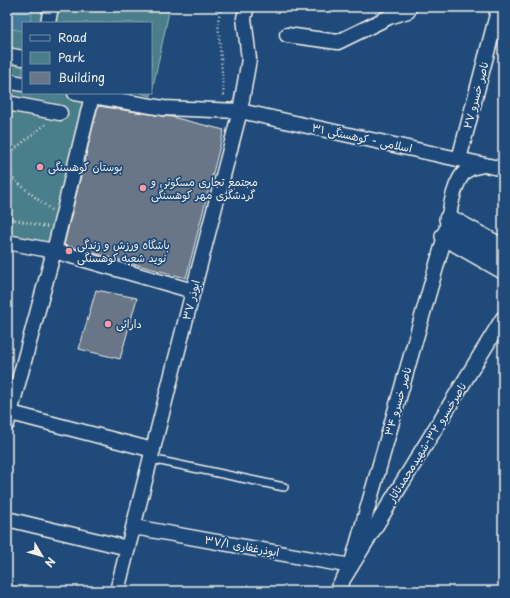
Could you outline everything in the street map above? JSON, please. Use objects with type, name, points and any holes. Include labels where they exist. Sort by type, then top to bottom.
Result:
[{"type":"street","points":[[48,22],[51,7]]},
{"type":"street","name":"ابوذر ۳۷","points":[[117,591],[240,111],[249,59],[244,18],[247,7]]},
{"type":"street","points":[[287,35],[338,42],[389,17],[408,11],[409,7]]},
{"type":"street","name":"ناصر خسرو ۲۷","points":[[459,159],[499,7]]},
{"type":"street","points":[[7,55],[22,58]]},
{"type":"street","points":[[7,81],[22,84]]},
{"type":"street","name":"اسلامی - کوهسنگی ۳۱","points":[[81,94],[163,108],[240,111],[503,169]]},
{"type":"street","points":[[92,96],[54,251],[8,416],[152,455]]},
{"type":"street","points":[[7,103],[60,113]]},
{"type":"street","name":"ناصر خسرو ۳۴","points":[[351,566],[447,228],[455,187],[465,171],[473,167],[484,165]]},
{"type":"street","points":[[447,228],[503,249]]},
{"type":"street","points":[[447,228],[503,269]]},
{"type":"street","points":[[7,242],[54,251],[193,291]]},
{"type":"street","name":"ناصرخسرو ۳۲-شهیدمحمدتاتار","points":[[351,566],[503,318]]},
{"type":"street","points":[[7,519],[128,548]]},
{"type":"street","name":"ابوذرغفاری ۳۷/۱","points":[[134,527],[351,566]]},
{"type":"street","points":[[336,591],[351,566]]},
{"type":"lane","points":[[152,455],[284,487]]},
{"type":"path","points":[[221,7],[218,21],[224,99],[240,111]]},
{"type":"path","points":[[7,155],[60,113]]},
{"type":"path","points":[[7,174],[61,224]]},
{"type":"path","points":[[7,218],[61,224]]},
{"type":"green space","name":"بوستان کوهسنگی","points":[[7,7],[170,7],[152,91],[152,22],[22,22],[22,94],[90,94],[54,251],[7,239]]},
{"type":"water","points":[[7,7],[33,7],[30,22],[22,22],[22,31],[7,28]]},
{"type":"building","name":"مجتمع تجاری مسکونی و گردشگری مهر کوهسنگی","points":[[98,106],[172,117],[224,130],[186,278],[64,245]]},
{"type":"building","name":"دارائی","points":[[96,290],[137,298],[120,359],[79,349]]},
{"type":"place","name":"بوستان کوهسنگی","points":[[40,167]]},
{"type":"place","name":"مجتمع تجاری مسکونی و گردشگری مهر کوهسنگی","points":[[143,188]]},
{"type":"place","name":"باشگاه ورزش و زندگی نوید شعبه کوهسنگی","points":[[69,251]]},
{"type":"place","name":"دارائی","points":[[108,324]]}]
